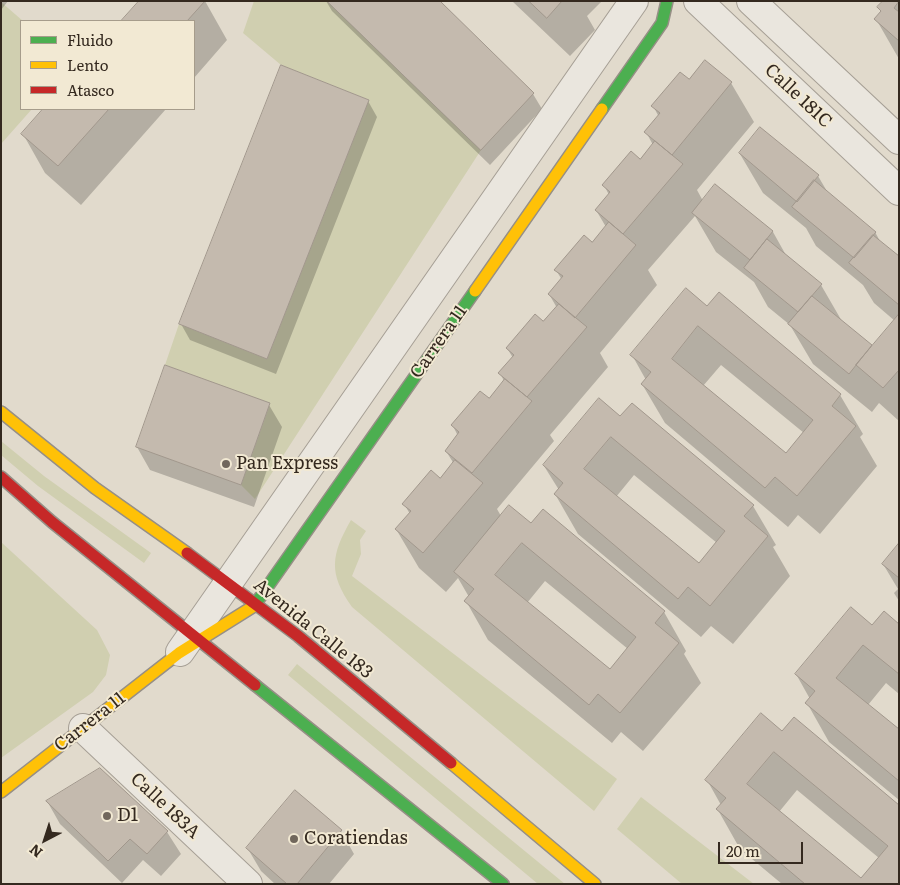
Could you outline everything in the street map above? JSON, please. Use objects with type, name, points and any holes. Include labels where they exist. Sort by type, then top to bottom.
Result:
[{"type":"main road","name":"Carrera 11","points":[[1,792],[191,643],[256,604],[662,23],[666,1]]},
{"type":"main road","name":"Avenida Calle 183","points":[[1,412],[95,488],[229,584],[304,641],[595,884]]},
{"type":"main road","points":[[1,477],[191,643],[503,884]]},
{"type":"street","name":"Carrera 11","points":[[191,643],[229,584],[634,1]]},
{"type":"street","name":"Calle 181C","points":[[698,1],[899,191]]},
{"type":"street","name":"Calle 181C","points":[[751,1],[899,140]]},
{"type":"street","name":"Calle 183A","points":[[83,728],[248,884]]},
{"type":"green space","points":[[254,1],[327,1],[481,150],[255,499],[241,485],[270,404],[165,365],[179,324],[267,359],[369,100],[281,65],[243,33]]},
{"type":"green space","points":[[1,2],[22,20],[20,20],[20,110],[31,110],[1,144]]},
{"type":"green space","points":[[1,441],[44,476],[151,553],[144,563],[38,486],[1,455]]},
{"type":"green space","points":[[351,520],[366,531],[360,540],[361,554],[352,576],[617,779],[594,811],[352,607],[339,584],[335,564],[339,544]]},
{"type":"green space","points":[[1,542],[97,630],[110,655],[106,675],[93,692],[1,758]]},
{"type":"green space","points":[[297,664],[565,884],[538,884],[288,675]]},
{"type":"green space","points":[[641,797],[754,884],[682,884],[617,829]]},
{"type":"building","points":[[139,1],[205,1],[188,20],[122,20]]},
{"type":"building","points":[[327,1],[440,1],[534,93],[481,150]]},
{"type":"building","points":[[529,1],[562,1],[547,18]]},
{"type":"building","points":[[883,1],[899,1],[894,8],[899,12],[899,41],[874,19],[881,11],[877,7]]},
{"type":"building","points":[[705,60],[732,82],[672,155],[644,132],[660,113],[651,106],[680,72],[689,79]]},
{"type":"building","points":[[281,65],[369,100],[267,359],[179,324]]},
{"type":"building","points":[[42,110],[108,110],[58,166],[21,134]]},
{"type":"building","points":[[760,127],[819,175],[797,202],[739,153]]},
{"type":"building","points":[[655,141],[683,164],[623,234],[595,210],[610,192],[602,185],[631,151],[640,159]]},
{"type":"building","points":[[814,180],[876,232],[854,258],[792,207]]},
{"type":"building","points":[[715,184],[773,231],[750,260],[692,213]]},
{"type":"building","points":[[609,222],[636,245],[575,318],[548,294],[563,276],[554,270],[584,235],[592,242]]},
{"type":"building","points":[[873,235],[899,256],[899,305],[849,263]]},
{"type":"building","points":[[767,239],[822,284],[798,312],[744,268]]},
{"type":"building","points":[[686,288],[707,306],[719,292],[841,394],[832,406],[856,426],[797,496],[775,477],[765,488],[641,384],[651,372],[630,355]],"holes":[[[698,326],[813,420],[786,453],[672,359]]]},
{"type":"building","points":[[812,296],[872,345],[849,374],[788,324]]},
{"type":"building","points":[[559,304],[587,327],[527,397],[498,373],[514,355],[506,348],[535,314],[543,321]]},
{"type":"building","points":[[899,314],[899,370],[883,388],[856,365]]},
{"type":"building","points":[[165,365],[270,403],[241,485],[136,447]]},
{"type":"building","points":[[505,379],[532,401],[472,473],[445,451],[459,432],[451,425],[480,391],[489,398]]},
{"type":"building","points":[[599,398],[620,416],[632,403],[754,505],[744,516],[768,536],[710,606],[688,587],[678,599],[554,494],[563,483],[543,465]],"holes":[[[611,437],[725,531],[699,563],[584,469]]]},
{"type":"building","points":[[455,460],[483,483],[423,553],[395,529],[411,511],[402,504],[431,470],[440,478]]},
{"type":"building","points":[[509,505],[531,523],[543,509],[665,611],[655,623],[679,643],[620,713],[598,694],[589,705],[464,601],[474,589],[454,572]],"holes":[[[522,543],[636,637],[610,669],[495,575]]]},
{"type":"building","points":[[899,543],[899,578],[882,564]]},
{"type":"building","points":[[851,607],[872,625],[884,611],[899,624],[899,674],[863,645],[836,678],[899,729],[899,781],[805,703],[815,691],[795,674]]},
{"type":"building","points":[[761,713],[782,731],[794,717],[899,805],[899,884],[805,884],[716,809],[726,798],[705,780]],"holes":[[[774,752],[888,846],[861,878],[747,784]]]},
{"type":"building","name":"D1","points":[[100,768],[168,831],[147,854],[130,839],[108,861],[46,801]]},
{"type":"building","name":"Coratiendas","points":[[295,790],[342,830],[297,884],[287,884],[246,848]]},
{"type":"traffic: fast","points":[[602,109],[662,23],[667,1]]},
{"type":"traffic: fast","points":[[254,606],[475,291]]},
{"type":"traffic: fast","points":[[255,685],[503,884]]},
{"type":"traffic: slow","points":[[475,291],[602,109]]},
{"type":"traffic: slow","points":[[1,412],[95,488],[187,553]]},
{"type":"traffic: slow","points":[[1,792],[179,653],[254,606]]},
{"type":"traffic: slow","points":[[451,763],[595,884]]},
{"type":"traffic: jam","points":[[1,477],[52,522],[255,685]]},
{"type":"traffic: jam","points":[[187,553],[298,636],[451,763]]},
{"type":"place","name":"Pan Express","points":[[226,464]]},
{"type":"place","name":"D1","points":[[107,816]]},
{"type":"place","name":"Coratiendas","points":[[294,839]]}]
